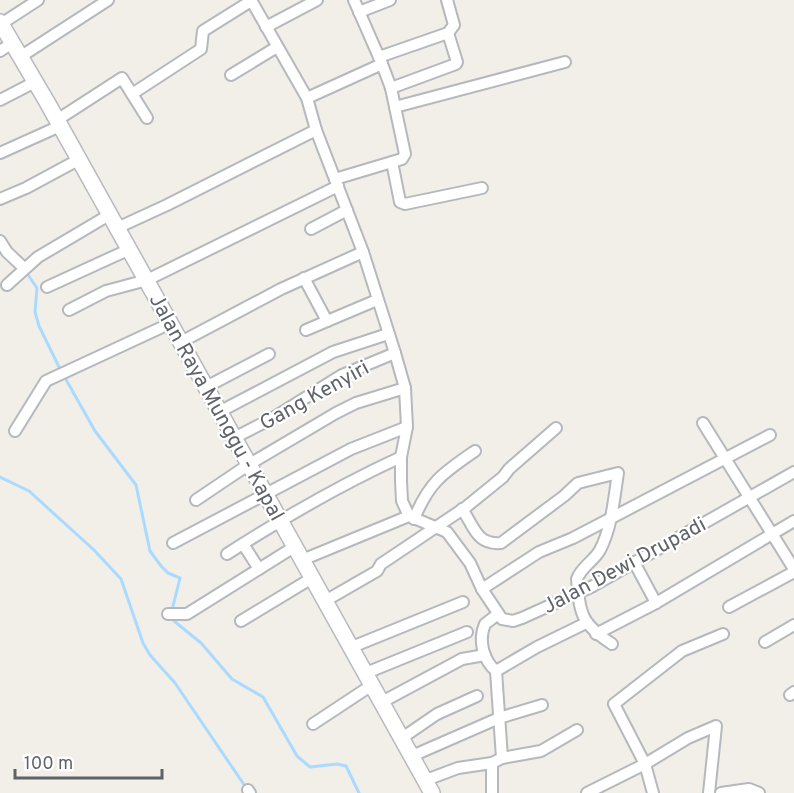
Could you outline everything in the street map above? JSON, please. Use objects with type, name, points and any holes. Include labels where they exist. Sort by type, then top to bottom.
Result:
[{"type":"street","points":[[1,23],[38,0]]},
{"type":"street","points":[[11,50],[108,0]]},
{"type":"street","points":[[266,27],[317,0]]},
{"type":"street","points":[[69,310],[106,291],[147,280],[336,182],[402,159],[405,154],[391,88],[354,0]]},
{"type":"street","points":[[359,12],[390,0]]},
{"type":"street","points":[[307,98],[381,61],[448,33],[453,25],[447,0]]},
{"type":"street","points":[[132,94],[201,49],[203,31],[251,1],[307,98],[316,130],[363,252],[405,388],[407,427],[401,457],[402,501],[412,518],[447,532],[470,563],[482,590],[498,614],[484,624],[481,642],[481,655],[496,671],[499,718],[497,761],[492,793]]},
{"type":"street","name":"Jalan Raya Munggu - Kapal","points":[[1,23],[11,50],[34,82],[130,249],[264,495],[431,790]]},
{"type":"street","points":[[391,88],[456,64],[448,33]]},
{"type":"street","points":[[231,75],[277,47]]},
{"type":"street","points":[[395,107],[565,62]]},
{"type":"street","points":[[0,153],[58,123],[122,78],[147,118]]},
{"type":"street","points":[[0,100],[34,82]]},
{"type":"street","points":[[7,285],[24,268],[73,235],[113,221],[316,130]]},
{"type":"street","points":[[0,199],[78,160]]},
{"type":"street","points":[[392,162],[400,202],[403,204],[482,188]]},
{"type":"street","points":[[311,230],[347,210]]},
{"type":"street","points":[[0,241],[7,252],[24,268]]},
{"type":"street","points":[[47,288],[130,249]]},
{"type":"street","points":[[182,342],[304,278],[363,252]]},
{"type":"street","points":[[304,278],[327,321]]},
{"type":"street","points":[[306,330],[377,300]]},
{"type":"street","points":[[15,431],[46,381],[171,323]]},
{"type":"street","points":[[219,412],[333,351],[388,334]]},
{"type":"street","name":"Gang Kenyiri","points":[[234,438],[273,418],[342,375],[395,353]]},
{"type":"street","points":[[206,387],[269,354]]},
{"type":"street","points":[[196,500],[248,465],[347,407],[405,388]]},
{"type":"street","points":[[703,423],[794,571],[729,607]]},
{"type":"street","points":[[173,543],[351,449],[407,427]]},
{"type":"street","points":[[325,601],[377,571],[381,564],[462,509],[503,477],[509,469],[556,428]]},
{"type":"street","points":[[482,590],[539,552],[610,519],[770,435]]},
{"type":"street","points":[[168,614],[187,614],[259,569],[298,554],[412,518],[424,496],[439,477],[475,451]]},
{"type":"street","points":[[227,554],[279,520],[354,479],[401,457]]},
{"type":"street","points":[[462,509],[481,539],[493,544],[501,543],[578,483],[618,472],[610,519],[599,552],[579,573],[577,579],[582,616],[596,634],[612,644]]},
{"type":"street","name":"Jalan Dewi Drupadi","points":[[498,614],[502,619],[513,621],[579,593],[794,472]]},
{"type":"street","points":[[596,634],[656,603],[794,521]]},
{"type":"street","points":[[243,544],[259,569]]},
{"type":"street","points":[[634,562],[656,603]]},
{"type":"street","points":[[242,621],[312,578]]},
{"type":"street","points":[[352,647],[464,602]]},
{"type":"street","points":[[496,671],[537,647],[586,623]]},
{"type":"street","points":[[765,642],[794,626]]},
{"type":"street","points":[[313,724],[369,679],[467,632]]},
{"type":"street","points":[[653,793],[645,764],[614,704],[682,651],[723,634]]},
{"type":"street","points":[[382,702],[462,659],[481,655]]},
{"type":"street","points":[[402,738],[437,714],[477,696]]},
{"type":"street","points":[[412,756],[499,718],[542,705]]},
{"type":"street","points":[[588,793],[645,764],[688,738],[716,726],[710,793]]},
{"type":"street","points":[[431,790],[458,768],[541,751],[578,730]]},
{"type":"street","points":[[721,793],[749,789],[759,793]]},
{"type":"waterway","points":[[26,272],[37,288],[35,312],[39,326],[61,371]]},
{"type":"waterway","points":[[64,376],[95,431],[136,485],[150,551],[168,573],[180,578],[173,606],[174,621],[201,643],[232,679],[263,697],[297,756],[310,767],[337,764],[346,766],[359,793]]},
{"type":"waterway","points":[[0,477],[29,491],[94,550],[121,579],[143,643],[150,655],[175,683],[247,789]]}]
